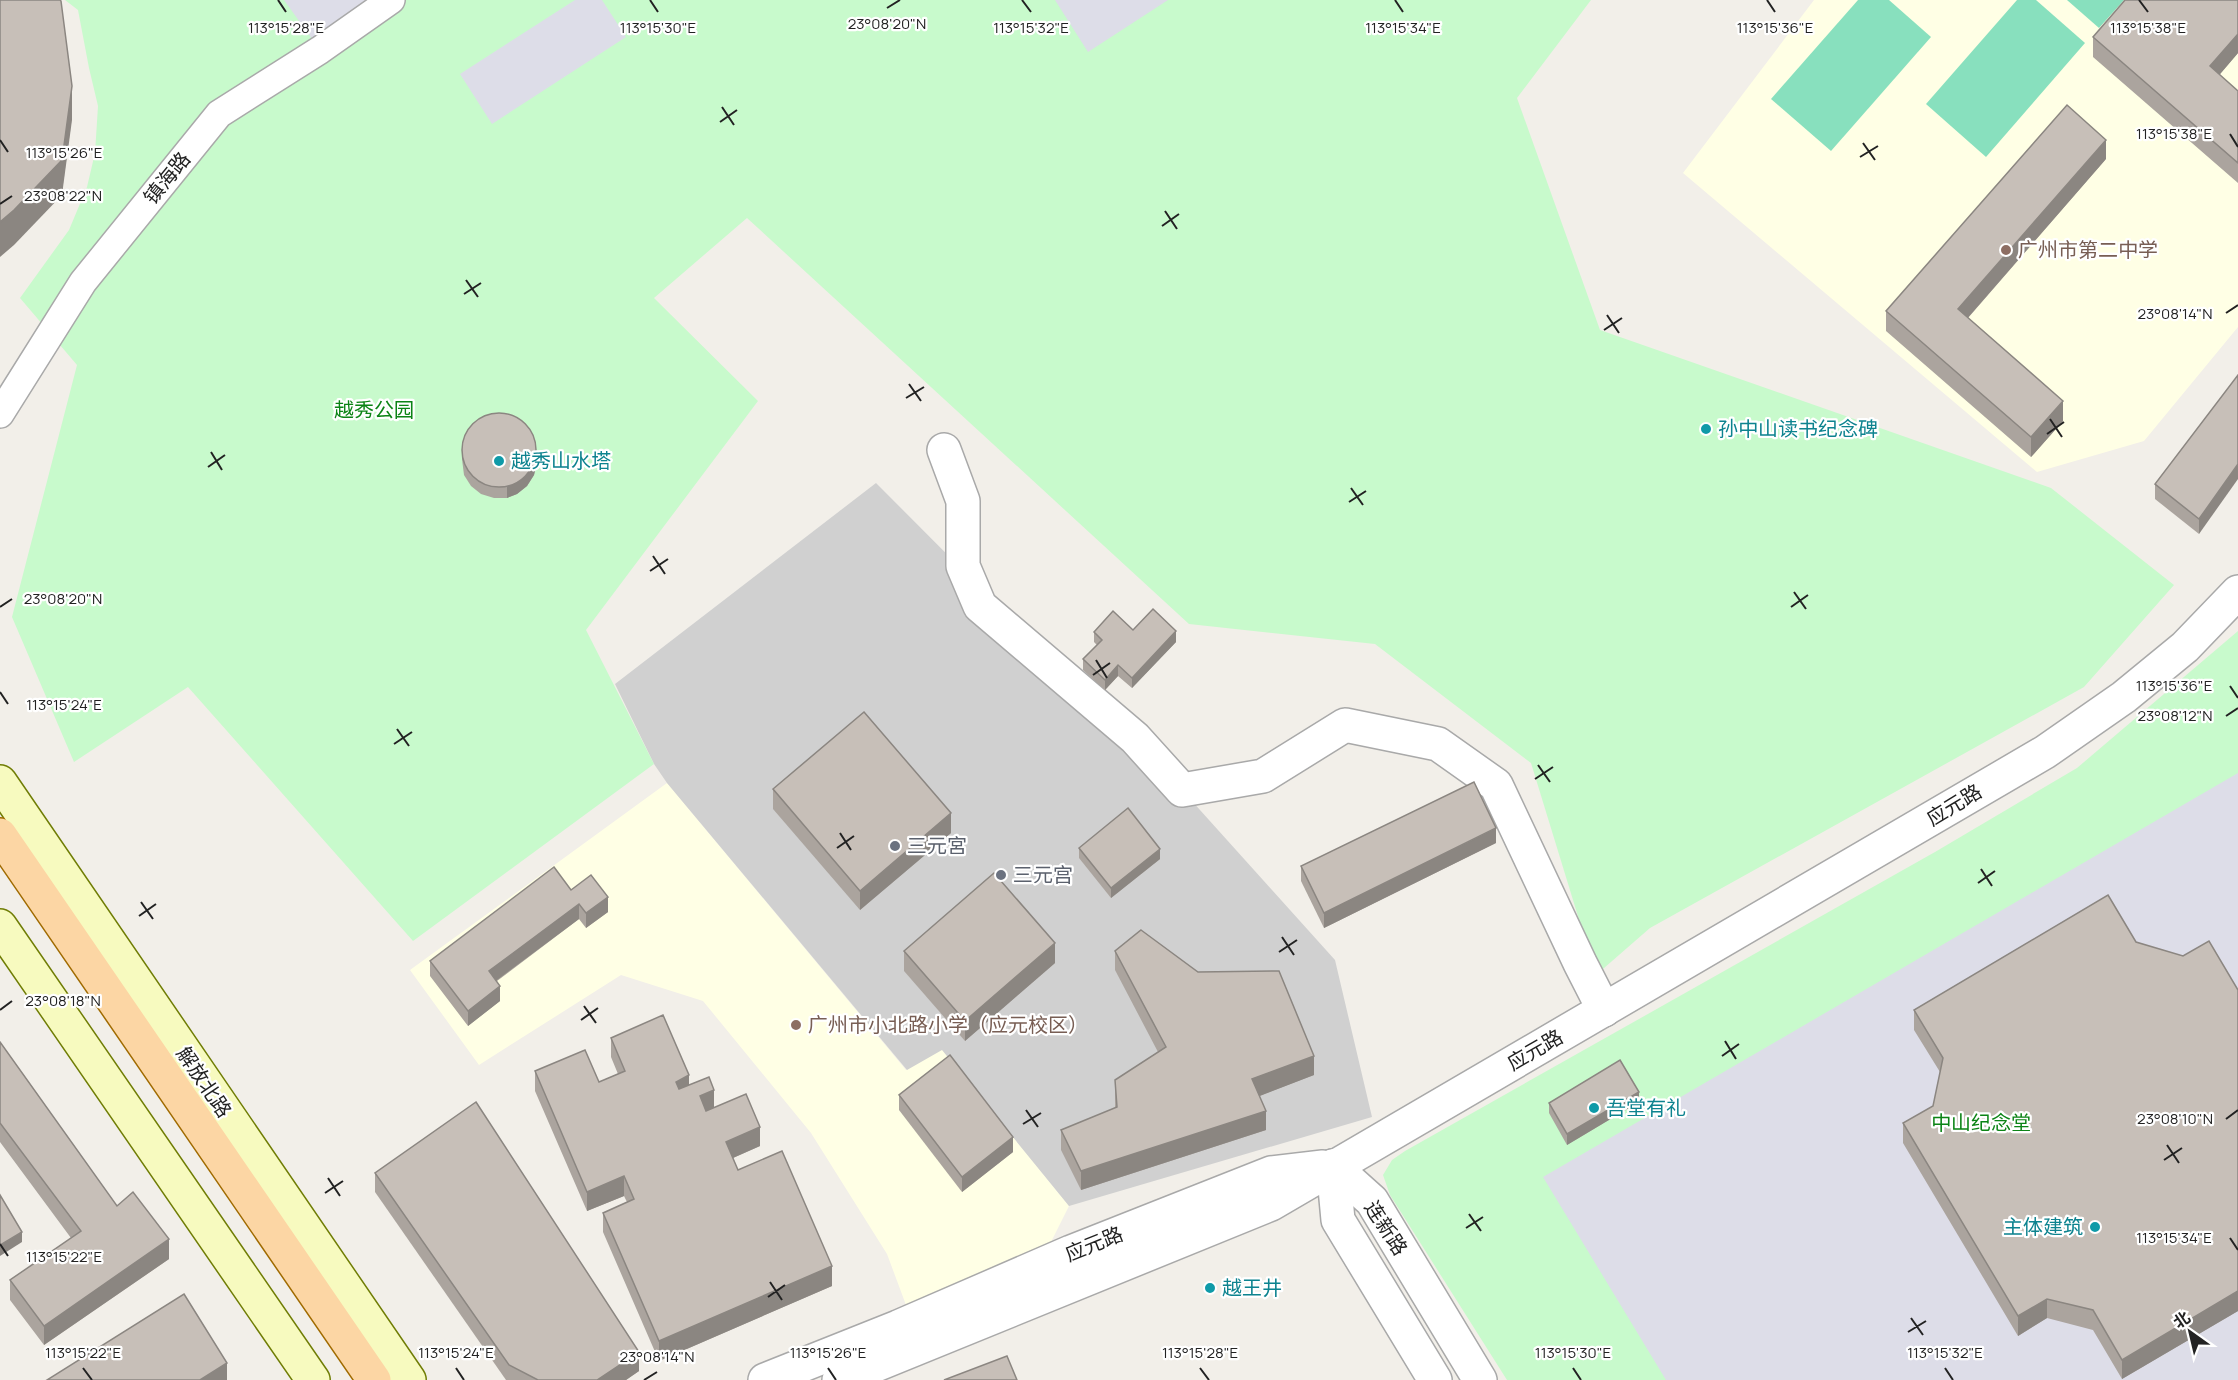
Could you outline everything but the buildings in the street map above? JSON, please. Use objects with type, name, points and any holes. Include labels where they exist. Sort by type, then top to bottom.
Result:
[{"type":"main road","name":"解放北路","points":[[0,782],[409,1380]]},
{"type":"main road","name":"解放北路","points":[[0,835],[374,1380]]},
{"type":"main road","points":[[0,876],[348,1380]]},
{"type":"main road","points":[[0,926],[313,1380]]},
{"type":"street","name":"镇海路","points":[[0,414],[83,282],[219,114],[320,50],[391,0]]},
{"type":"street","points":[[944,450],[963,501],[963,566],[980,606],[1135,738],[1182,790],[1263,776],[1345,725],[1438,744],[1496,785],[1604,1010]]},
{"type":"street","name":"应元路","points":[[765,1380],[898,1327],[1071,1252],[1271,1173],[1333,1166],[2045,752],[2124,697],[2185,647],[2238,592]]},
{"type":"street","points":[[839,1380],[1271,1204],[1333,1166]]},
{"type":"street","name":"连新路","points":[[1333,1166],[1338,1220],[1435,1380]]},
{"type":"street","name":"连新路","points":[[1333,1166],[1372,1201],[1480,1380]]},
{"type":"shaded area","points":[[284,0],[391,0],[320,50]]},
{"type":"shaded area","points":[[575,0],[602,0],[626,37],[492,124],[460,74]]},
{"type":"shaded area","points":[[1055,0],[1168,0],[1088,52]]},
{"type":"shaded area","name":"广州市第二中学","points":[[1814,0],[2238,0],[2238,327],[2144,441],[2037,472],[1683,173]]},
{"type":"shaded area","name":"三元宫","points":[[876,483],[1182,790],[1335,960],[1372,1117],[1069,1206],[942,1050],[907,1070],[667,783],[654,764],[615,684]]},
{"type":"shaded area","name":"中山纪念堂","points":[[2238,773],[2238,1380],[1666,1380],[1543,1177]]},
{"type":"shaded area","name":"广州市小北路小学（应元校区）","points":[[667,783],[906,1070],[942,1049],[1069,1206],[1051,1242],[906,1305],[887,1254],[811,1133],[703,1001],[621,975],[479,1065],[410,970]]},
{"type":"green space","name":"越秀公园","points":[[65,0],[1591,0],[1517,98],[1600,330],[2051,488],[2174,585],[2084,687],[1650,928],[1596,975],[1531,763],[1375,644],[1189,624],[747,218],[654,298],[758,401],[586,630],[654,764],[413,941],[188,687],[74,762],[12,617],[77,365],[20,298],[69,230],[87,187],[95,153],[98,106],[78,10]]},
{"type":"green space","points":[[1858,0],[1889,0],[1931,37],[1831,151],[1771,99]]},
{"type":"green space","points":[[2017,0],[2036,0],[2085,43],[1986,157],[1926,104]]},
{"type":"green space","points":[[2067,0],[2124,0],[2099,28]]},
{"type":"green space","name":"中山纪念堂","points":[[2238,631],[2238,1380],[1507,1380],[1390,1195],[1383,1175],[1392,1160],[1935,852],[2077,768]]},
{"type":"place","name":"广州市第二中学","points":[[2006,250]]},
{"type":"place","name":"孙中山读书纪念碑","points":[[1706,429]]},
{"type":"place","name":"越秀山水塔","points":[[499,461]]},
{"type":"place","name":"三元宮","points":[[895,846]]},
{"type":"place","name":"三元宫","points":[[1001,875]]},
{"type":"place","name":"广州市小北路小学（应元校区）","points":[[796,1025]]},
{"type":"place","name":"吾堂有礼","points":[[1594,1108]]},
{"type":"place","name":"主体建筑","points":[[2095,1227]]},
{"type":"place","name":"越王井","points":[[1210,1288]]}]
